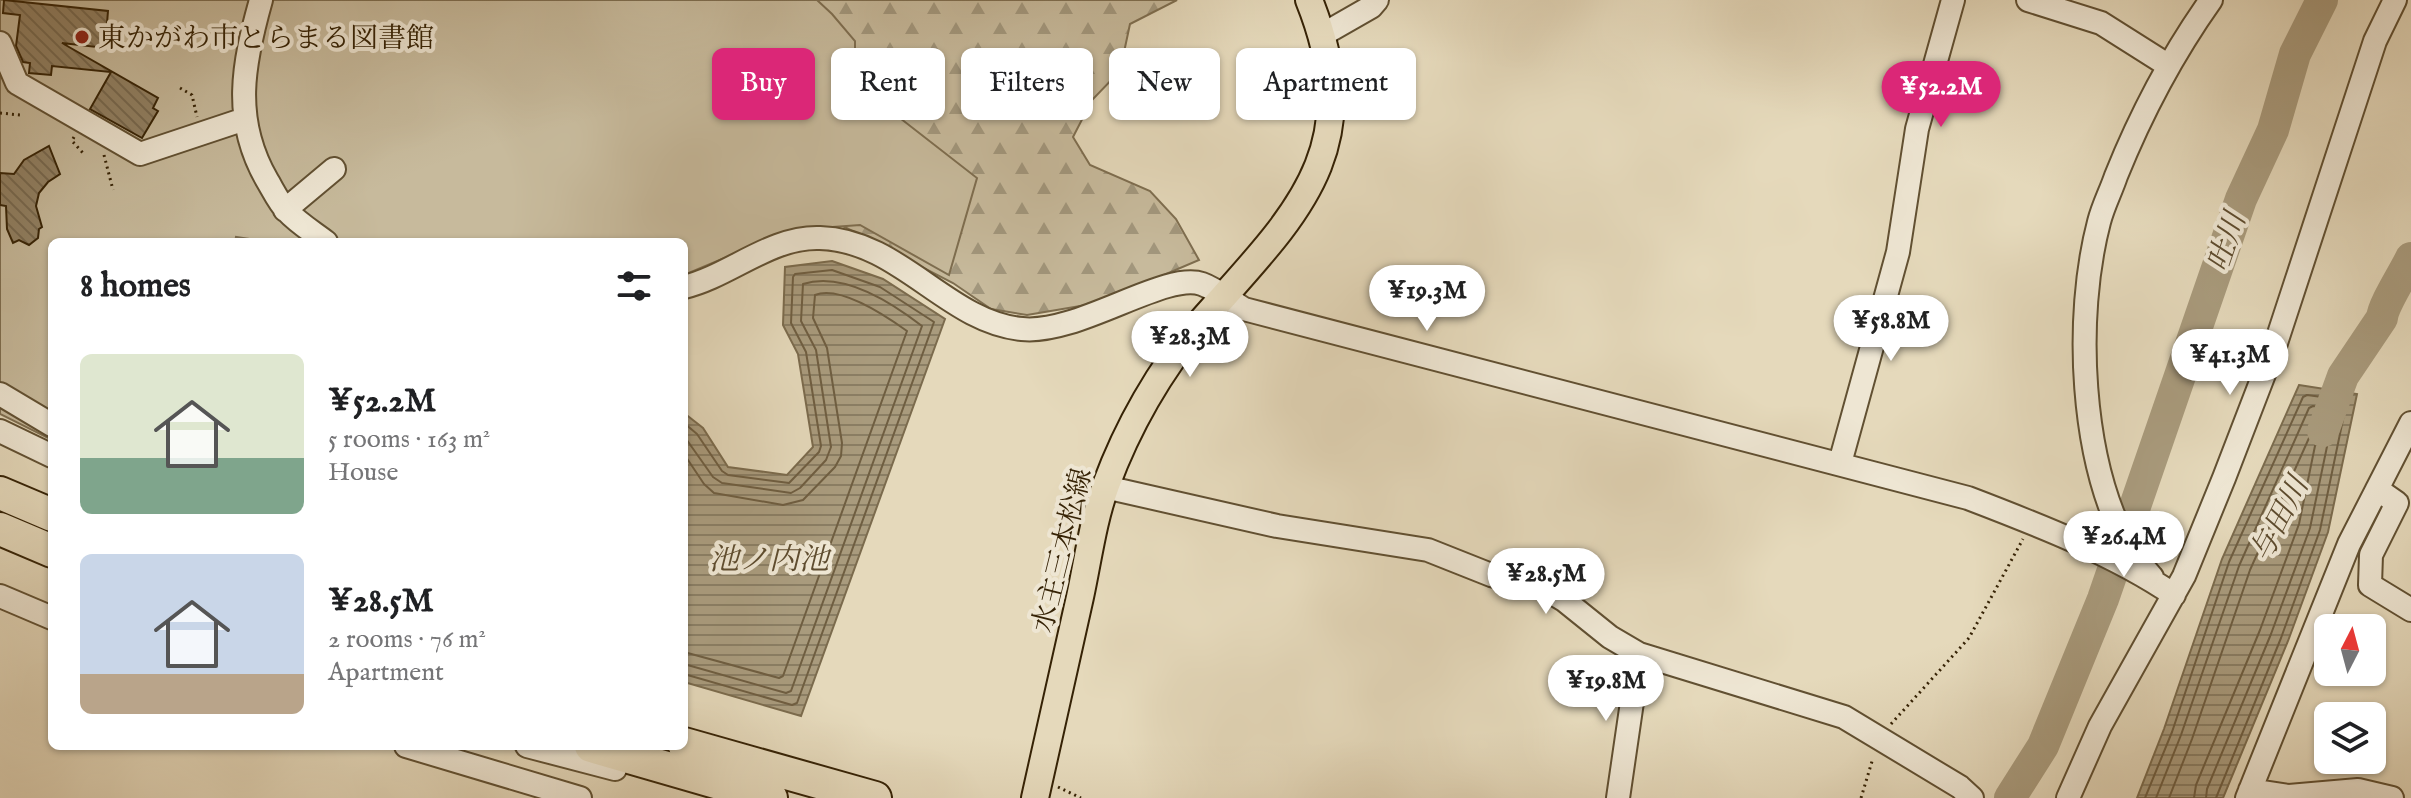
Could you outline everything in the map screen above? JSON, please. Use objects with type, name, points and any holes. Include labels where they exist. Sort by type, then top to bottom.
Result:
[{"type":"highway","points":[[0,493],[48,513]]},
{"type":"highway","points":[[0,532],[48,550]]},
{"type":"highway","points":[[688,745],[875,798]]},
{"type":"highway","points":[[605,750],[771,798]]},
{"type":"main road","name":"水主三本松線","points":[[1035,798],[1105,487],[1131,428],[1198,325],[1224,298],[1299,204],[1321,163],[1329,138],[1332,106],[1322,35],[1309,0]]},
{"type":"street","points":[[261,0],[247,51],[242,100],[245,119],[260,168],[285,210],[321,238]]},
{"type":"street","points":[[1322,35],[1371,7],[1377,0]]},
{"type":"street","points":[[1840,463],[1898,252],[1917,129],[1953,0]]},
{"type":"street","points":[[2028,0],[2101,23],[2169,66]]},
{"type":"street","points":[[2155,581],[2130,549],[2108,498],[2095,446],[2088,401],[2086,334],[2089,276],[2099,220],[2135,128],[2169,66],[2211,0]]},
{"type":"street","points":[[2068,798],[2100,726],[2174,595],[2224,478],[2276,343],[2375,41],[2400,11]]},
{"type":"street","points":[[0,43],[17,83],[140,154],[245,119]]},
{"type":"street","points":[[285,210],[334,169]]},
{"type":"street","points":[[688,286],[720,274],[777,246],[821,238],[874,251],[979,316],[1020,329],[1044,330],[1065,325],[1167,286],[1180,283],[1204,285],[1244,309],[1968,498],[2033,523],[2155,581],[2174,595]]},
{"type":"street","points":[[0,394],[48,423]]},
{"type":"street","points":[[2392,798],[2358,790],[2289,796],[2248,794],[2349,544],[2411,423]]},
{"type":"street","points":[[0,431],[48,454]]},
{"type":"street","points":[[0,485],[48,500]]},
{"type":"street","points":[[1105,487],[1277,526],[1428,550],[1491,575],[1544,588],[1610,637],[1639,654],[1844,717],[1960,787],[1972,798]]},
{"type":"street","points":[[2377,489],[2397,503],[2371,555],[2370,585],[2411,610]]},
{"type":"street","points":[[0,532],[48,558]]},
{"type":"street","points":[[0,596],[48,616]]},
{"type":"street","points":[[1618,798],[1639,654]]},
{"type":"street","points":[[688,733],[814,782]]},
{"type":"street","points":[[419,750],[580,798]]},
{"type":"street","points":[[543,750],[686,787],[749,798]]},
{"type":"path","points":[[180,88],[192,95],[201,134]]},
{"type":"path","points":[[0,113],[20,115]]},
{"type":"path","points":[[103,149],[113,190]]},
{"type":"path","points":[[1861,798],[1878,738],[1969,638],[2033,523]]},
{"type":"green space","points":[[0,0],[817,0],[855,41],[855,48],[831,48],[831,120],[903,120],[977,178],[949,275],[860,225],[791,230],[688,273],[688,238],[48,238],[48,438],[0,414]]},
{"type":"green space","points":[[800,0],[1177,0],[1130,24],[1125,48],[1109,48],[1109,82],[1093,99],[1093,48],[961,48],[961,120],[1082,120],[1073,137],[1090,165],[1150,191],[1176,219],[1199,260],[1098,303],[1027,315],[991,309],[953,283],[833,221],[815,100],[815,48],[807,48]]},
{"type":"water","name":"池ノ内池","points":[[832,261],[883,279],[945,319],[801,716],[688,683],[688,416],[703,428],[728,467],[787,475],[813,447],[798,354],[783,325],[785,267]]},
{"type":"water","points":[[2299,385],[2357,394],[2328,532],[2288,641],[2223,798],[2137,798],[2222,559]]},
{"type":"building","points":[[4,0],[108,11],[105,48],[62,43],[158,98],[153,108],[158,111],[142,138],[90,109],[111,72],[52,66],[51,75],[29,73],[30,63],[23,62],[16,46],[20,15],[3,13]]},
{"type":"building","points":[[49,146],[60,174],[39,193],[36,206],[42,227],[38,238],[29,245],[19,240],[13,243],[7,229],[6,206],[0,205],[0,173],[14,174],[24,160]]},
{"type":"waterway","name":"吐川","points":[[2010,798],[2043,746],[2103,599],[2241,199],[2273,130],[2295,54],[2322,0]]},
{"type":"waterway","name":"与田川","points":[[2323,431],[2343,376],[2382,318],[2411,258]]},
{"type":"place","name":"東かがわ市とらまる図書館","points":[[82,37]]}]
